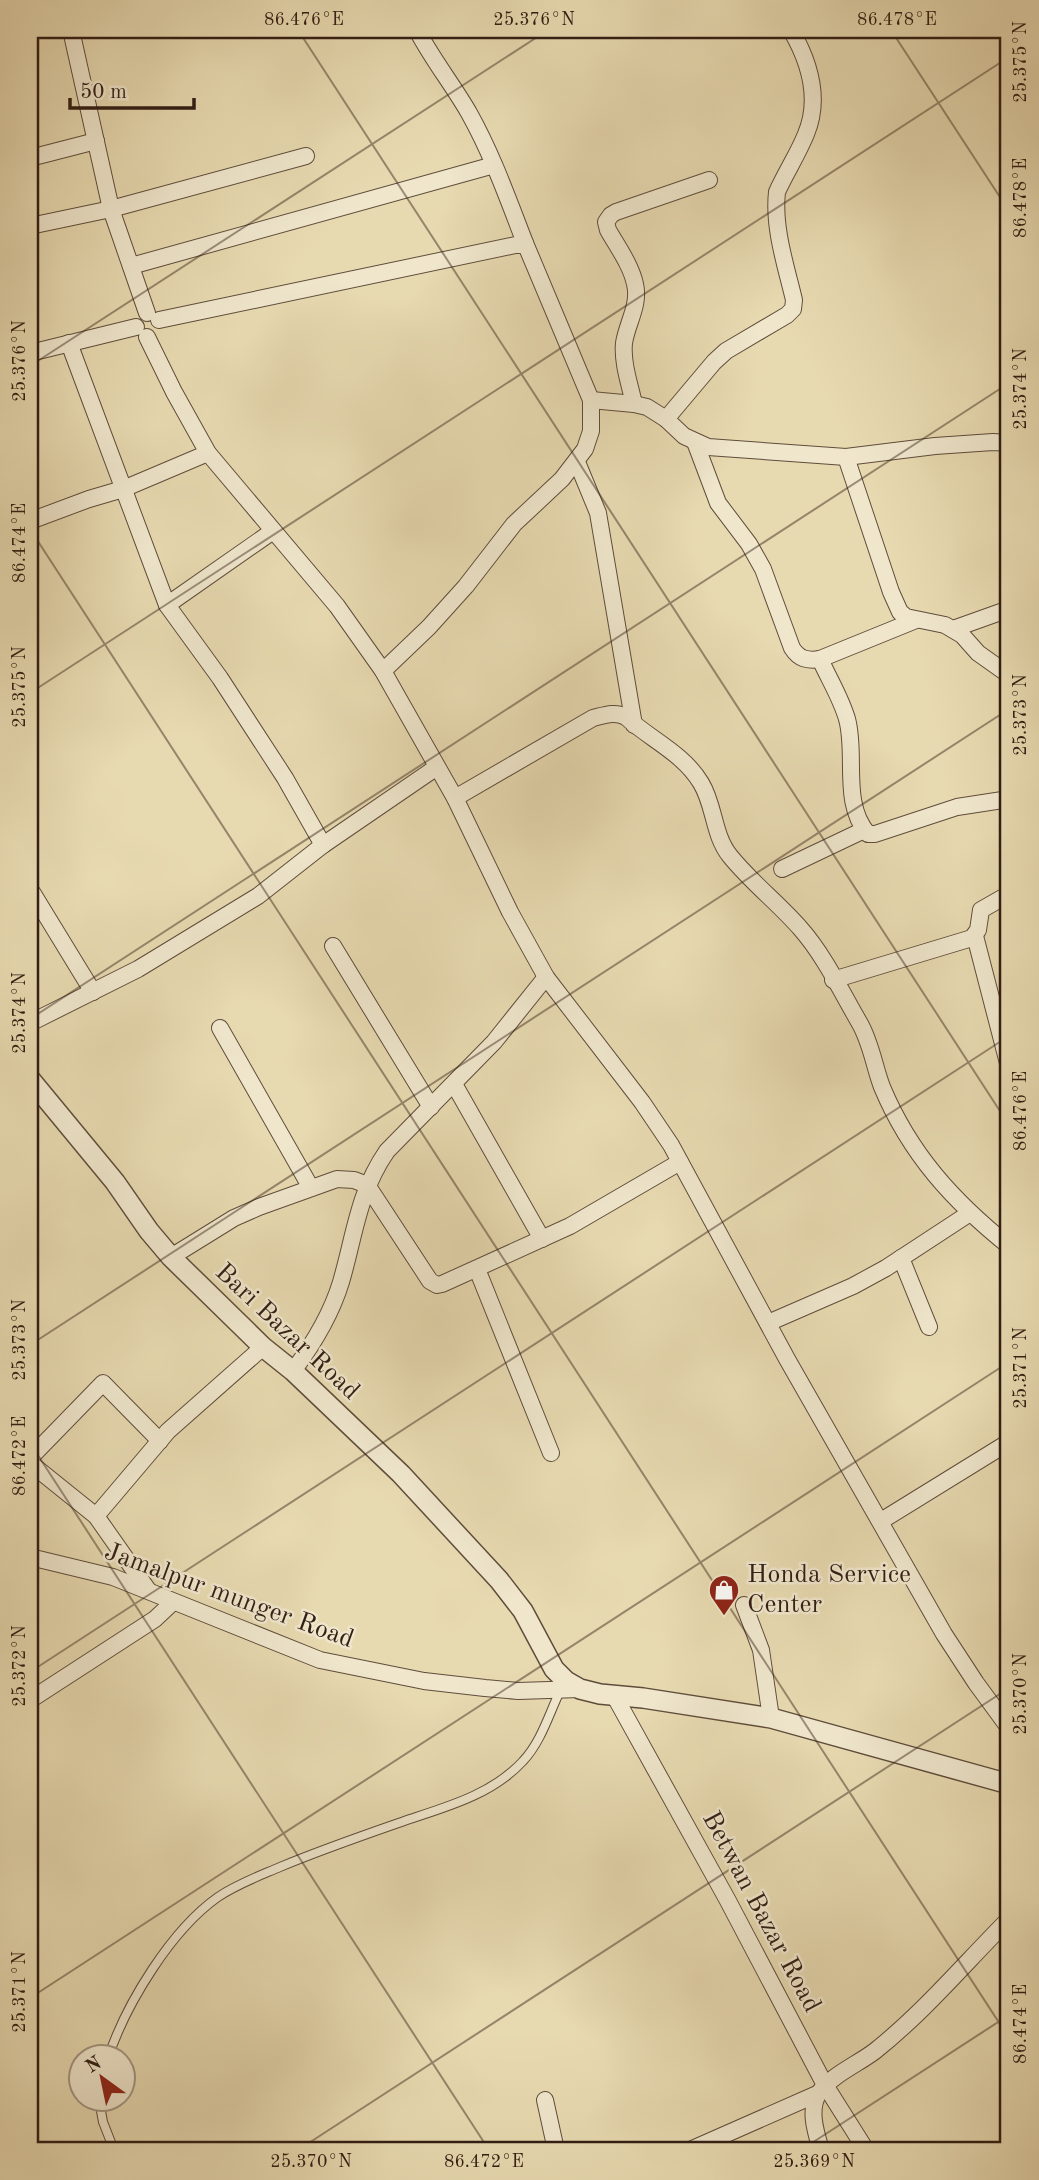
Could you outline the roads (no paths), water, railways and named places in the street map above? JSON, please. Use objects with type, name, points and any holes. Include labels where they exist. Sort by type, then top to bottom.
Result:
[{"type":"street","points":[[30,353],[141,332],[158,332],[111,209],[71,30]]},
{"type":"street","points":[[383,671],[429,627],[466,586],[514,524],[562,479],[585,449],[591,431],[591,400],[494,165],[469,113],[418,30]]},
{"type":"street","points":[[666,419],[713,362],[739,342],[787,315],[794,306],[776,202],[781,185],[811,121],[813,90],[801,47],[791,30]]},
{"type":"street","points":[[30,158],[96,142]]},
{"type":"street","points":[[30,226],[111,209],[306,156]]},
{"type":"street","points":[[131,266],[494,165]]},
{"type":"street","points":[[634,404],[624,344],[635,306],[635,284],[606,222],[616,212],[709,180]]},
{"type":"street","points":[[153,317],[525,243]]},
{"type":"street","points":[[141,332],[208,453],[337,606],[383,671],[455,798],[510,912],[546,977],[642,1102],[680,1162],[944,1634],[1009,1728]]},
{"type":"street","points":[[69,344],[167,604],[220,678],[285,778],[323,845]]},
{"type":"street","points":[[591,400],[647,407],[666,419],[684,436],[708,447],[846,457],[935,446],[1009,443]]},
{"type":"street","points":[[695,442],[718,503],[749,544],[763,569],[792,648],[800,658],[820,659],[916,620]]},
{"type":"street","points":[[30,521],[122,489],[208,453]]},
{"type":"street","points":[[846,457],[896,604],[906,617],[936,622],[953,629],[978,653],[1009,675]]},
{"type":"street","points":[[577,461],[598,513],[634,724]]},
{"type":"street","points":[[167,604],[273,531]]},
{"type":"street","points":[[953,629],[1009,609]]},
{"type":"street","points":[[820,659],[847,719],[852,784],[858,815],[868,834],[872,835],[948,809],[1009,799]]},
{"type":"street","points":[[455,798],[593,718],[618,713],[669,748],[702,784],[723,847],[751,880],[800,929],[816,950],[869,1043],[882,1085],[900,1125],[927,1166],[970,1213],[1009,1246]]},
{"type":"street","points":[[30,1023],[138,969],[258,896],[323,845],[437,767]]},
{"type":"street","points":[[782,869],[864,830]]},
{"type":"street","points":[[30,889],[93,992]]},
{"type":"street","points":[[1009,894],[981,910],[975,936],[1009,1067]]},
{"type":"street","points":[[833,980],[975,936]]},
{"type":"street","points":[[333,946],[431,1107]]},
{"type":"street","points":[[293,1371],[314,1343],[329,1315],[373,1171],[387,1151],[494,1042],[546,977]]},
{"type":"street","points":[[220,1028],[311,1188]]},
{"type":"street","name":"Bari Bazar Road","points":[[30,1080],[115,1182],[171,1257],[419,1493],[499,1580],[523,1611],[554,1669],[570,1689]]},
{"type":"street","points":[[454,1084],[542,1239]]},
{"type":"street","points":[[171,1257],[234,1218],[311,1188],[345,1178],[367,1185],[433,1284],[442,1284],[570,1226],[680,1162]]},
{"type":"street","points":[[768,1322],[853,1286],[970,1213]]},
{"type":"street","points":[[901,1258],[929,1327]]},
{"type":"street","points":[[477,1269],[551,1453]]},
{"type":"street","points":[[96,1516],[168,1432],[263,1347]]},
{"type":"street","points":[[149,1591],[96,1516],[30,1461],[103,1383],[160,1441]]},
{"type":"street","points":[[881,1521],[1009,1442]]},
{"type":"street","name":"Jamalpur munger Road","points":[[30,1557],[113,1577],[320,1660],[424,1681],[518,1691],[570,1689]]},
{"type":"street","points":[[30,1700],[155,1619],[173,1602]]},
{"type":"street","points":[[744,1605],[761,1650],[771,1718]]},
{"type":"street","points":[[570,1689],[771,1718],[1009,1784]]},
{"type":"street","name":"Betwan Bazar Road","points":[[614,1695],[727,1899],[821,2090],[866,2150]]},
{"type":"street","points":[[690,2150],[821,2090],[874,2051],[906,2023],[1009,1919]]},
{"type":"street","points":[[821,2090],[814,2106],[814,2123],[821,2150]]},
{"type":"street","points":[[545,2100],[556,2150]]},
{"type":"lane","points":[[112,2044],[139,1992],[170,1944],[218,1897],[249,1880],[317,1852],[485,1790],[524,1761],[570,1689]]},
{"type":"lane","points":[[102,2114],[114,2150]]},
{"type":"place","name":"Honda Service Center","points":[[724,1617]]}]
